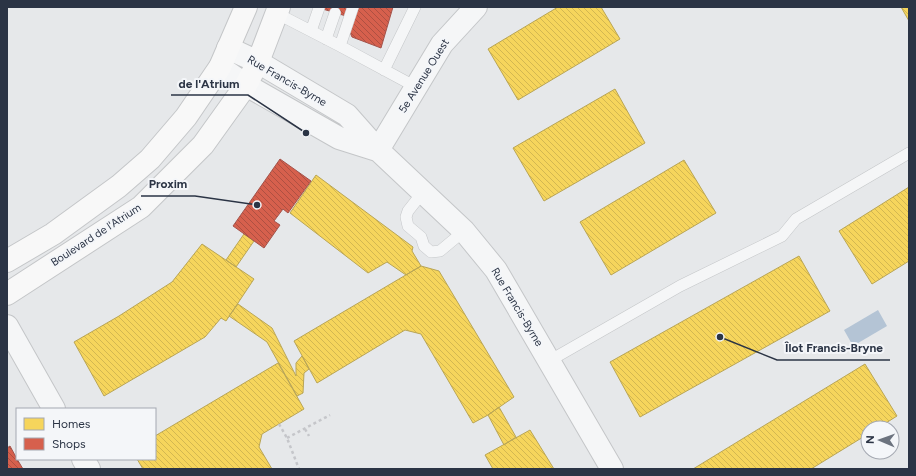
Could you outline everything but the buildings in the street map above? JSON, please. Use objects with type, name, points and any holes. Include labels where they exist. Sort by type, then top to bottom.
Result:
[{"type":"street","points":[[7,261],[53,234],[119,186],[150,159],[186,117],[224,58],[246,7]]},
{"type":"street","name":"5e Avenue Ouest","points":[[378,150],[442,44],[476,7]]},
{"type":"street","name":"Boulevard de l'Atrium","points":[[7,294],[141,207],[204,145],[246,85],[258,62],[277,10]]},
{"type":"street","name":"Rue Francis-Byrne","points":[[224,58],[258,62],[347,115],[378,150],[464,231],[496,270],[612,469]]},
{"type":"street","name":"Rue Francis-Byrne","points":[[224,58],[246,85],[339,138],[378,150]]},
{"type":"street","points":[[7,326],[53,408]]},
{"type":"street","points":[[84,460],[89,469]]},
{"type":"lane","points":[[340,46],[353,7]]},
{"type":"lane","points":[[384,70],[414,7]]},
{"type":"lane","points":[[311,31],[319,8]]},
{"type":"lane","points":[[277,10],[311,31],[416,87]]},
{"type":"lane","points":[[326,39],[335,13]]},
{"type":"lane","points":[[549,361],[680,286],[782,236],[796,219],[909,153]]},
{"type":"lane","points":[[423,192],[408,211],[406,217],[408,226],[421,237],[424,246],[431,252],[440,251],[464,231]]},
{"type":"lane","points":[[598,469],[599,447]]},
{"type":"path","points":[[287,438],[330,415]]},
{"type":"path","points":[[279,424],[287,438],[299,469]]},
{"type":"path","points":[[305,429],[309,436]]},
{"type":"water","points":[[878,310],[887,326],[853,346],[844,330]]},
{"type":"place","name":"de l'Atrium","points":[[306,133]]},
{"type":"place","name":"Proxim","points":[[257,205]]},
{"type":"place","name":"Îlot Francis-Bryne","points":[[720,337]]}]
